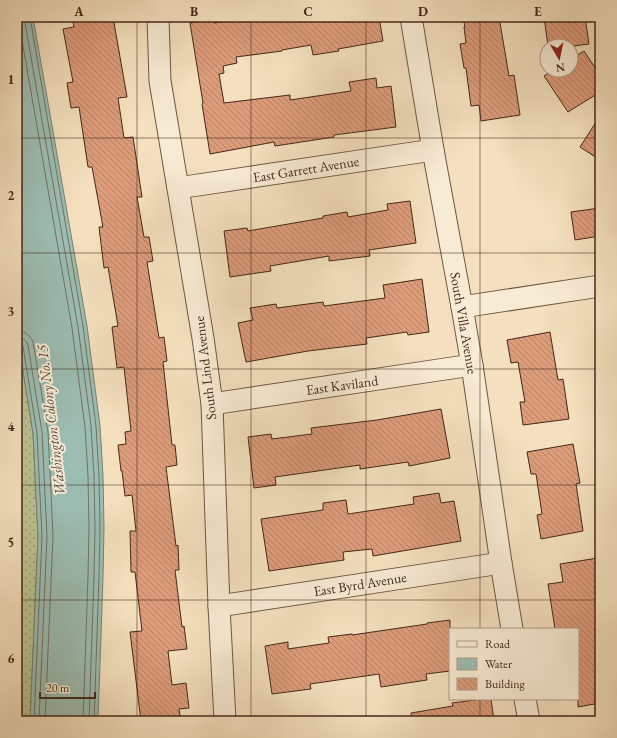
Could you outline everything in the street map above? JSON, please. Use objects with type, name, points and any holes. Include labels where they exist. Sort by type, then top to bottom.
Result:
[{"type":"street","name":"South Lind Avenue","points":[[158,17],[160,80],[203,338],[212,404],[219,606],[225,721]]},
{"type":"street","name":"South Villa Avenue","points":[[411,17],[433,150],[472,366],[512,628]]},
{"type":"street","name":"East Garrett Avenue","points":[[178,188],[433,150]]},
{"type":"street","points":[[462,307],[600,286]]},
{"type":"street","name":"East Kaviland","points":[[212,404],[472,366]]},
{"type":"street","name":"East Byrd Avenue","points":[[219,606],[501,563]]},
{"type":"street","points":[[525,700],[529,721]]},
{"type":"green space","points":[[17,334],[33,433],[38,537],[30,721],[17,721]]},
{"type":"water","name":"Washington Colony No. 15","points":[[17,17],[33,17],[87,326],[100,426],[104,527],[98,721],[30,721],[38,537],[33,433],[17,334]]},
{"type":"building","points":[[72,17],[113,17],[127,97],[118,98],[124,138],[133,137],[142,197],[137,197],[144,237],[149,237],[153,261],[147,262],[159,338],[164,337],[167,361],[163,362],[172,445],[175,445],[177,465],[166,467],[176,546],[178,545],[179,570],[175,570],[182,627],[184,626],[187,649],[168,651],[172,685],[186,683],[189,708],[179,709],[181,721],[141,721],[130,632],[142,631],[135,572],[131,572],[130,531],[136,531],[132,495],[125,496],[118,445],[126,444],[125,432],[131,431],[124,367],[117,368],[112,327],[118,326],[108,267],[104,268],[99,227],[103,227],[92,167],[88,167],[79,107],[71,108],[67,83],[73,82],[63,29],[74,27]]},
{"type":"building","points":[[259,17],[379,17],[383,41],[313,55],[311,45],[282,51],[236,57],[237,63],[223,66],[224,73],[219,74],[224,103],[290,95],[290,100],[351,91],[349,82],[376,78],[377,88],[391,86],[396,127],[334,135],[334,137],[275,146],[274,142],[210,154],[190,23],[214,19],[214,23]]},
{"type":"building","points":[[463,17],[499,17],[509,76],[514,75],[520,115],[481,121],[479,105],[471,106],[466,68],[464,68],[460,44],[466,43]]},
{"type":"building","points":[[544,17],[585,17],[589,44],[579,45],[579,38],[547,38]]},
{"type":"building","points":[[584,51],[600,75],[600,92],[568,112],[545,78],[579,78],[579,54]]},
{"type":"building","points":[[600,116],[600,160],[580,147]]},
{"type":"building","points":[[410,201],[416,243],[369,250],[370,256],[329,261],[329,256],[270,266],[271,271],[230,277],[224,231],[247,228],[248,231],[323,218],[323,216],[347,212],[348,217],[388,210],[387,204]]},
{"type":"building","points":[[600,208],[600,236],[575,240],[571,212]]},
{"type":"building","points":[[422,279],[429,332],[408,335],[407,332],[366,338],[367,344],[308,351],[246,362],[238,323],[253,320],[250,308],[276,304],[277,308],[323,302],[324,306],[385,298],[383,285]]},
{"type":"building","points":[[550,332],[558,380],[563,379],[569,419],[523,425],[520,402],[525,402],[518,362],[511,363],[507,340]]},
{"type":"building","points":[[441,409],[450,458],[409,466],[408,462],[360,469],[360,465],[275,477],[276,485],[254,488],[248,437],[271,434],[272,439],[312,434],[311,428],[377,420]]},
{"type":"building","points":[[573,444],[580,483],[576,484],[583,531],[541,539],[537,515],[542,514],[536,474],[531,474],[527,452]]},
{"type":"building","points":[[439,493],[441,503],[454,501],[461,541],[373,556],[372,549],[343,552],[344,560],[269,571],[261,519],[323,510],[323,503],[346,500],[348,514],[414,504],[413,497]]},
{"type":"building","points":[[598,558],[600,572],[600,703],[578,707],[579,628],[555,628],[548,584],[563,582],[560,564]]},
{"type":"building","points":[[450,620],[449,671],[426,674],[427,680],[381,687],[379,674],[310,684],[311,689],[272,694],[265,646],[288,642],[288,649],[329,643],[328,637],[352,635]]},
{"type":"building","points":[[475,700],[491,700],[494,721],[412,721],[411,713],[453,706],[452,703]]}]
